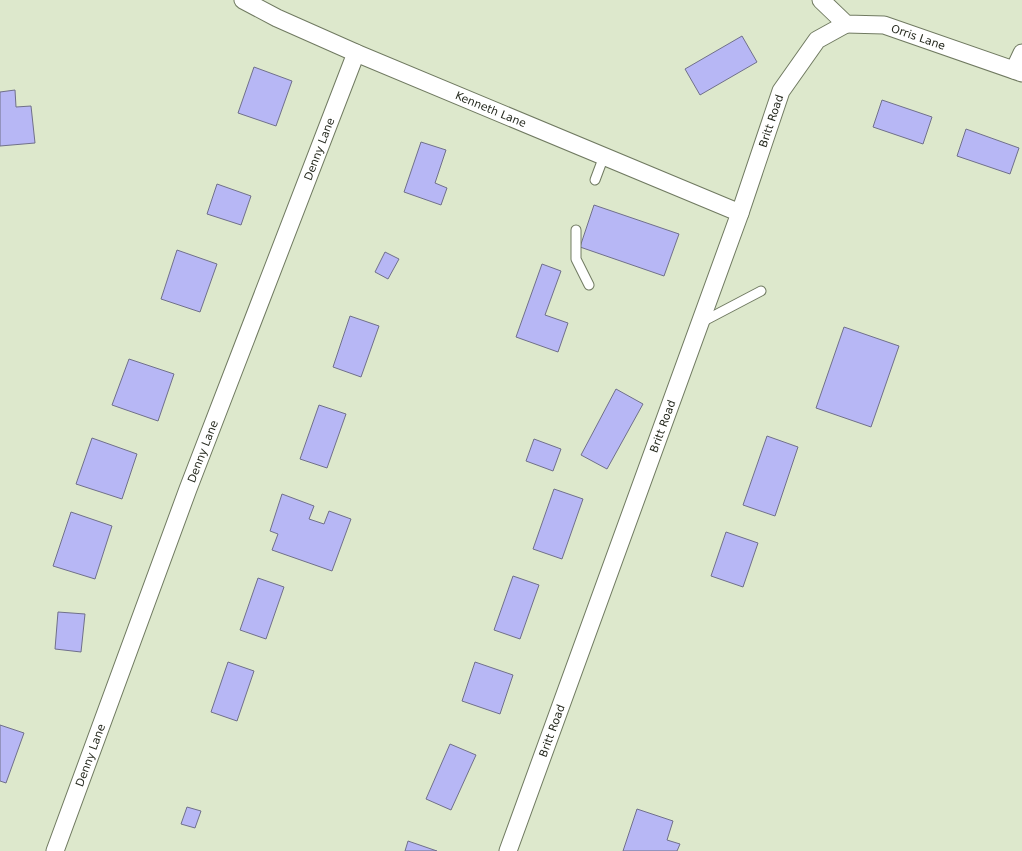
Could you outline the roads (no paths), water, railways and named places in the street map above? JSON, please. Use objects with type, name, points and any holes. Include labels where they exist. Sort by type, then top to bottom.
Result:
[{"type":"street","name":"Kenneth Lane","points":[[243,0],[277,18],[356,53],[740,213]]},
{"type":"street","points":[[821,0],[846,24]]},
{"type":"street","name":"Orris Lane","points":[[846,24],[884,25],[1018,72]]},
{"type":"street","name":"Britt Road","points":[[508,851],[740,213],[780,91],[817,40],[846,24]]},
{"type":"street","points":[[1018,72],[1022,52]]},
{"type":"street","name":"Denny Lane","points":[[55,851],[188,489],[356,53]]},
{"type":"lane","points":[[595,180],[604,156]]},
{"type":"lane","points":[[576,230],[576,259],[590,285]]},
{"type":"lane","points":[[700,322],[762,291]]}]
